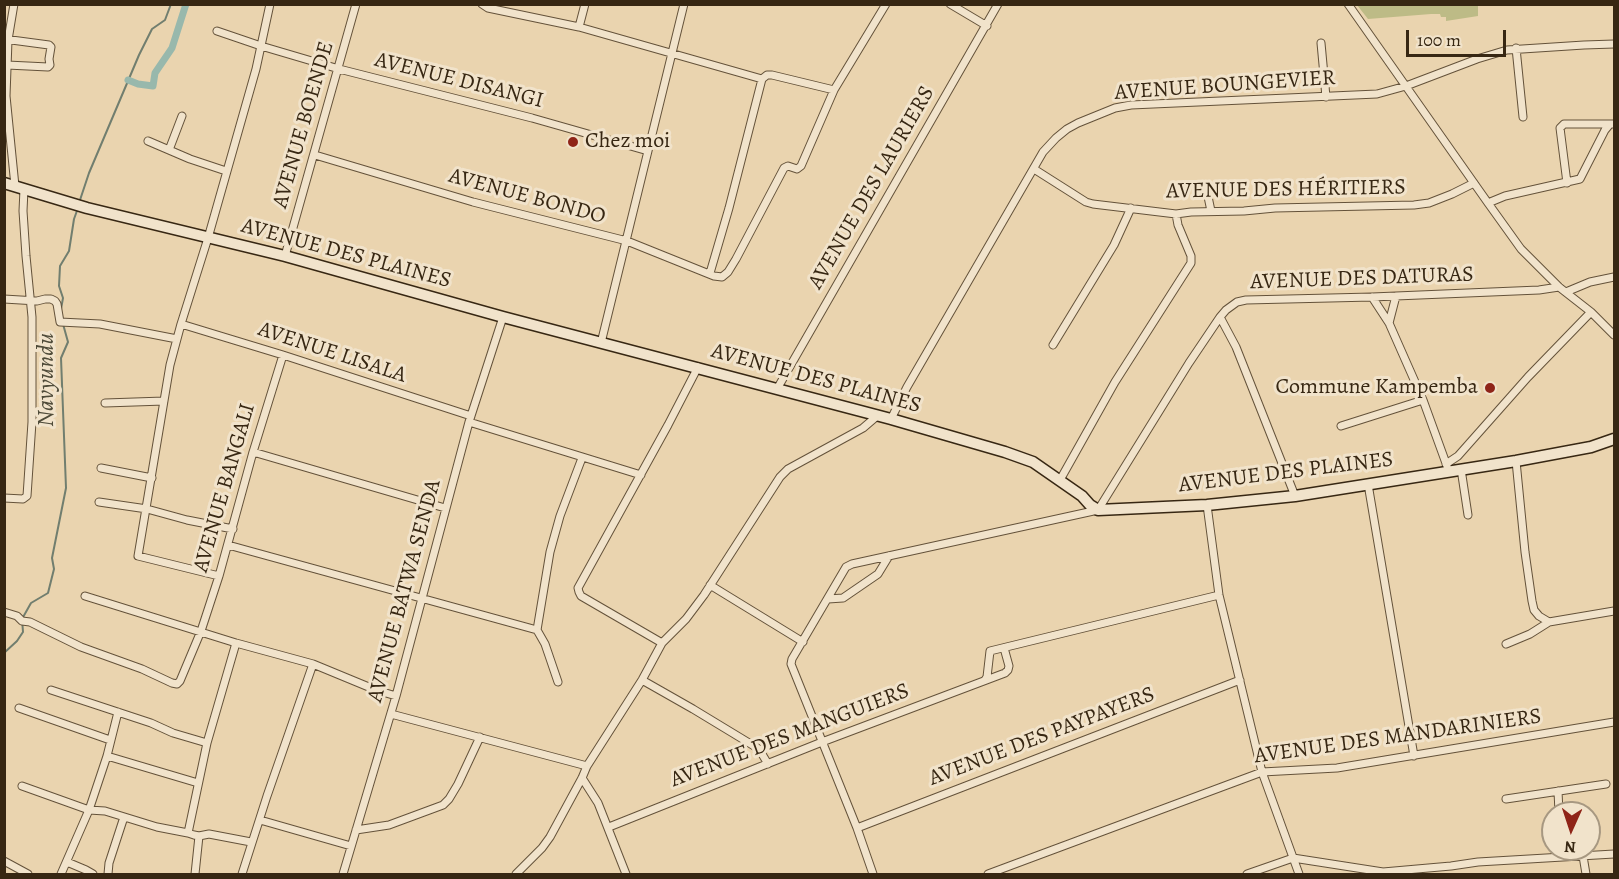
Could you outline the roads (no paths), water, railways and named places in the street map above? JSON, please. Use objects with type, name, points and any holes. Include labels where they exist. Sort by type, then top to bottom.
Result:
[{"type":"street","points":[[4,498],[26,498],[32,422],[32,318],[23,211],[15,186],[6,96],[6,40],[14,4]]},
{"type":"street","points":[[219,576],[138,556],[170,364],[251,87],[270,4]]},
{"type":"street","name":"AVENUE BOENDE","points":[[285,256],[356,4]]},
{"type":"street","points":[[482,4],[488,8],[579,27],[762,79]]},
{"type":"street","points":[[579,27],[585,4]]},
{"type":"street","points":[[601,343],[684,4]]},
{"type":"street","points":[[710,273],[762,79],[767,75],[772,75],[834,90],[886,4]]},
{"type":"street","points":[[950,4],[987,26]]},
{"type":"street","name":"AVENUE DES LAURIERS","points":[[777,389],[998,4]]},
{"type":"street","points":[[1348,4],[1526,254],[1614,334]]},
{"type":"street","name":"AVENUE DISANGI","points":[[216,31],[339,69],[521,115],[648,151]]},
{"type":"street","points":[[6,40],[49,45],[51,49],[48,67],[7,65]]},
{"type":"street","points":[[1322,43],[1326,97]]},
{"type":"street","name":"AVENUE BOUNGEVIER","points":[[891,419],[906,387],[1043,152],[1067,129],[1115,108],[1131,105],[1377,94],[1406,86],[1497,52],[1516,48],[1614,45]]},
{"type":"street","points":[[1516,48],[1523,117]]},
{"type":"street","name":"AVENUE BONDO","points":[[315,155],[473,202],[627,241],[714,276],[722,277],[728,272],[755,225],[784,168],[788,166],[800,168],[834,90]]},
{"type":"street","points":[[169,150],[182,116]]},
{"type":"street","points":[[1567,183],[1560,128],[1564,124],[1612,124]]},
{"type":"street","points":[[1488,203],[1515,194],[1580,179],[1605,130],[1612,124]]},
{"type":"street","points":[[148,141],[226,171]]},
{"type":"street","name":"AVENUE DES HÉRITIERS","points":[[1034,169],[1093,204],[1176,214],[1307,207],[1414,205],[1429,203],[1474,183]]},
{"type":"street","name":"AVENUE DES PLAINES","points":[[15,186],[87,208],[285,256],[995,449],[1033,462],[1098,510],[1207,505],[1295,496],[1368,484],[1448,467],[1461,469],[1591,447],[1614,439]]},
{"type":"street","points":[[1206,187],[1211,212]]},
{"type":"street","points":[[1053,345],[1114,245],[1131,208]]},
{"type":"street","points":[[1060,480],[1115,382],[1191,263],[1191,256],[1178,225],[1176,214]]},
{"type":"street","name":"AVENUE DES DATURAS","points":[[1098,510],[1189,363],[1220,317],[1237,302],[1563,289],[1614,277]]},
{"type":"street","points":[[1389,323],[1396,296]]},
{"type":"street","points":[[1372,297],[1389,323],[1423,400],[1448,467],[1528,377],[1591,312]]},
{"type":"street","points":[[4,299],[40,301],[47,298],[55,301],[58,308],[58,321],[100,324],[177,339]]},
{"type":"street","name":"AVENUE BATWA SENDA","points":[[343,874],[391,714],[470,419],[503,316]]},
{"type":"street","points":[[1220,317],[1236,347],[1295,496]]},
{"type":"street","name":"AVENUE LISALA","points":[[181,324],[283,355],[582,458],[640,475]]},
{"type":"street","name":"AVENUE BANGALI","points":[[4,612],[81,647],[177,684],[183,677],[201,631],[219,576],[253,452],[283,355]]},
{"type":"street","points":[[662,644],[581,596],[579,585],[698,367]]},
{"type":"street","points":[[1341,426],[1423,400]]},
{"type":"street","points":[[105,403],[164,401]]},
{"type":"street","points":[[516,874],[542,848],[587,766],[642,680],[662,644],[686,619],[711,585],[783,473],[863,428],[878,416]]},
{"type":"street","points":[[253,452],[445,508]]},
{"type":"street","points":[[558,682],[537,630],[550,552],[560,516],[582,458]]},
{"type":"street","points":[[1516,460],[1532,601],[1534,610],[1549,622]]},
{"type":"street","points":[[101,468],[152,478]]},
{"type":"street","points":[[1461,469],[1468,514]]},
{"type":"street","points":[[1368,484],[1414,756]]},
{"type":"street","points":[[99,502],[147,509],[233,529]]},
{"type":"street","points":[[1207,505],[1219,595],[1262,772],[1299,874]]},
{"type":"street","points":[[873,874],[791,664],[846,567],[1098,510]]},
{"type":"street","points":[[228,545],[537,630]]},
{"type":"street","points":[[828,599],[846,596],[878,574],[889,556]]},
{"type":"street","points":[[711,585],[803,642]]},
{"type":"street","points":[[985,680],[989,652],[1219,595]]},
{"type":"street","points":[[85,596],[236,643],[313,664],[396,696]]},
{"type":"street","points":[[1506,644],[1530,634],[1549,622],[1614,611]]},
{"type":"street","points":[[188,833],[207,743],[236,643]]},
{"type":"street","name":"AVENUE DES MANGUIERS","points":[[609,827],[822,742],[1005,673],[1008,670],[1004,648]]},
{"type":"street","points":[[242,874],[313,664]]},
{"type":"street","points":[[642,680],[759,749],[768,764]]},
{"type":"street","name":"AVENUE DES PAYPAYERS","points":[[856,828],[1240,681]]},
{"type":"street","points":[[51,690],[207,743]]},
{"type":"street","points":[[19,708],[110,740]]},
{"type":"street","points":[[62,874],[89,810],[107,756],[118,712]]},
{"type":"street","points":[[391,714],[587,766]]},
{"type":"street","name":"AVENUE DES MANDARINIERS","points":[[988,874],[1262,772],[1337,768],[1614,722]]},
{"type":"street","points":[[356,830],[389,825],[443,805],[458,784],[480,737]]},
{"type":"street","points":[[107,756],[198,783]]},
{"type":"street","points":[[582,778],[598,803],[626,874]]},
{"type":"street","points":[[1506,799],[1606,784]]},
{"type":"street","points":[[22,786],[89,810],[105,811],[157,827],[199,836],[209,834],[251,842]]},
{"type":"street","points":[[1558,791],[1558,801]]},
{"type":"street","points":[[108,874],[109,863],[124,817]]},
{"type":"street","points":[[260,820],[351,846]]},
{"type":"street","points":[[195,874],[199,836]]},
{"type":"street","points":[[1247,874],[1293,858],[1380,873],[1541,855]]},
{"type":"street","points":[[4,861],[28,874]]},
{"type":"street","points":[[67,862],[93,874]]},
{"type":"street","points":[[1451,866],[1453,874]]},
{"type":"waterway","name":"Navyundu","points":[[79,203],[89,173],[139,55],[152,29],[165,20],[171,4]]},
{"type":"waterway","points":[[128,80],[153,86],[155,73],[172,48],[186,4]]},
{"type":"waterway","name":"Navyundu","points":[[61,309],[63,298],[59,286],[60,266],[69,251],[78,208]]},
{"type":"waterway","name":"Navyundu","points":[[4,653],[23,632],[22,619],[31,603],[48,593],[54,569],[52,558],[66,488],[61,358],[68,342],[63,324]]},
{"type":"place","name":"Chez moi","points":[[573,142]]},
{"type":"place","name":"Commune Kampemba","points":[[1490,388]]}]
